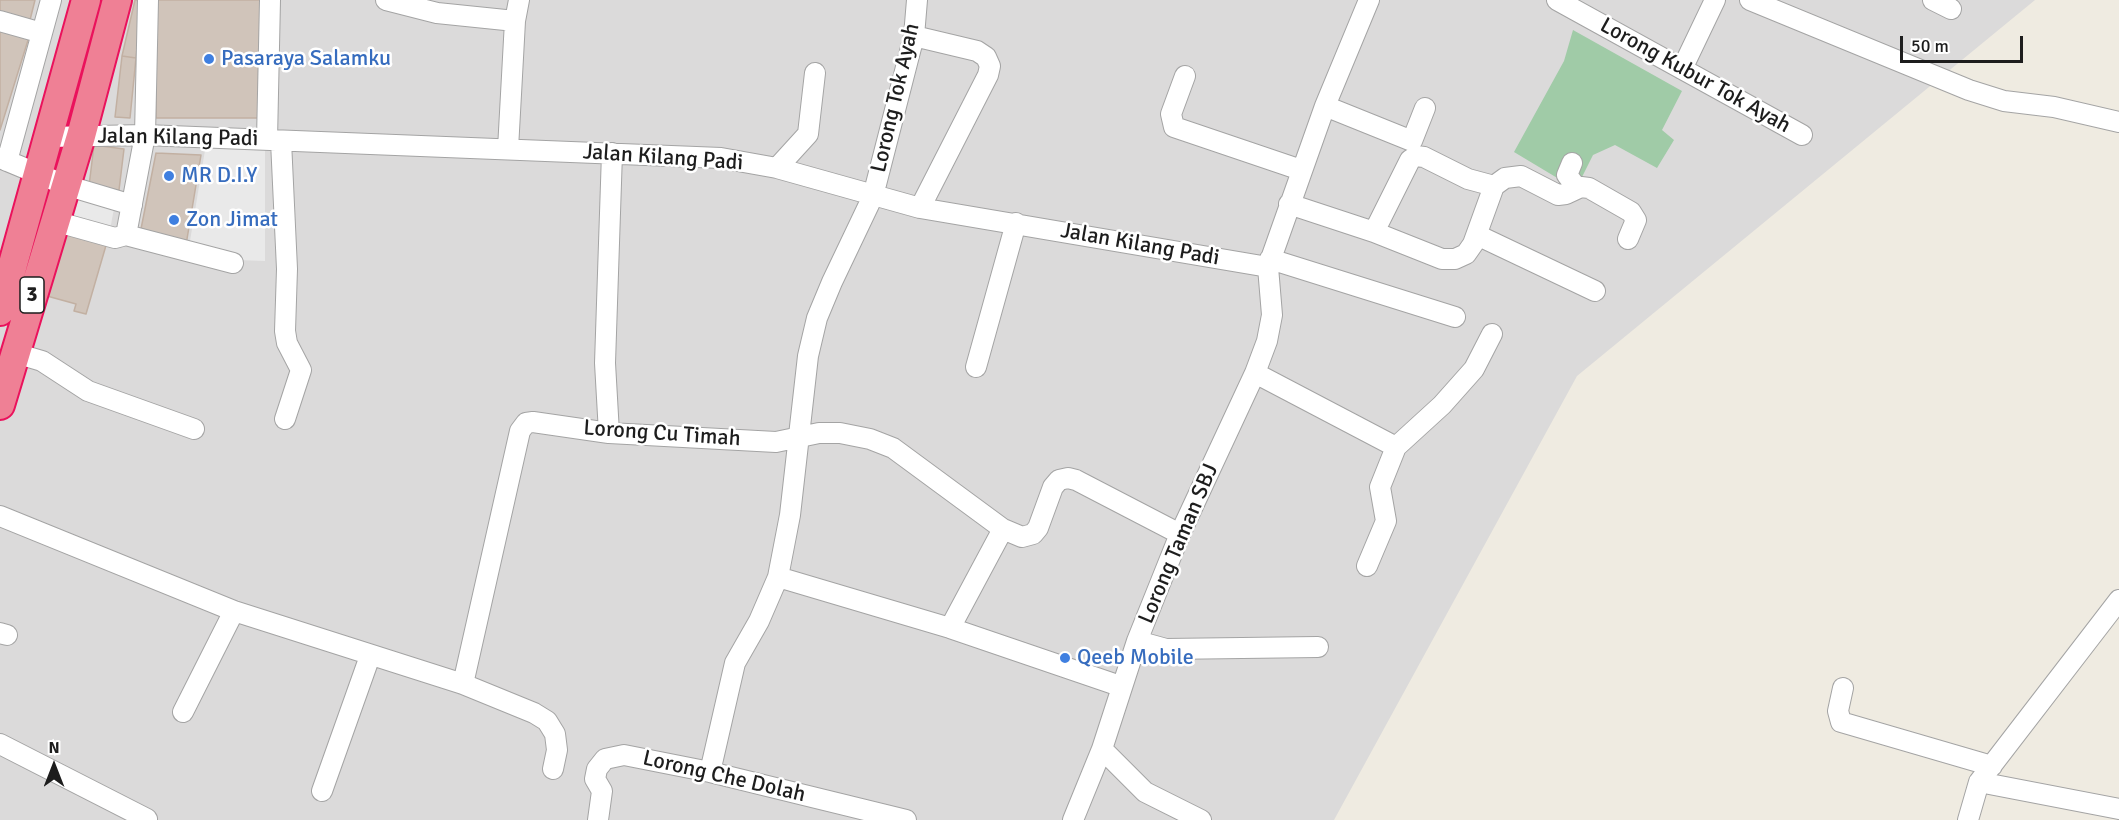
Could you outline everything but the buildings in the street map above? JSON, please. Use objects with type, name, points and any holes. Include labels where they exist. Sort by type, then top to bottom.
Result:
[{"type":"highway","name":"3","points":[[0,311],[86,0]]},
{"type":"highway","name":"3","points":[[0,405],[81,136],[117,0]]},
{"type":"street","points":[[51,0],[3,159],[65,185],[132,205]]},
{"type":"street","points":[[126,235],[145,135],[148,0]]},
{"type":"street","points":[[270,0],[274,140],[286,269],[285,331],[287,342],[301,370],[285,419]]},
{"type":"street","points":[[386,0],[437,13],[515,21]]},
{"type":"street","points":[[508,149],[515,21],[519,0]]},
{"type":"street","name":"Lorong Tok Ayah","points":[[873,196],[914,36],[917,0]]},
{"type":"street","points":[[1269,263],[1325,106],[1369,0]]},
{"type":"street","name":"Lorong Kubur Tok Ayah","points":[[1557,0],[1802,135]]},
{"type":"street","points":[[1682,69],[1715,0]]},
{"type":"street","points":[[1750,0],[1969,90],[2004,100],[2054,107],[2119,122]]},
{"type":"street","points":[[1933,0],[1952,9]]},
{"type":"street","points":[[0,21],[42,33]]},
{"type":"street","points":[[914,36],[977,51],[986,57],[990,66],[988,75],[920,208]]},
{"type":"street","points":[[777,168],[808,134],[815,73]]},
{"type":"street","points":[[1185,76],[1171,114],[1174,127],[1301,170]]},
{"type":"street","points":[[1325,106],[1412,141],[1425,108]]},
{"type":"street","name":"Jalan Kilang Padi","points":[[48,137],[145,135],[718,158],[777,168],[920,208],[1269,263],[1455,317]]},
{"type":"street","points":[[609,433],[605,363],[612,153]]},
{"type":"street","points":[[1374,232],[1410,160],[1416,156],[1424,157],[1468,179],[1494,186]]},
{"type":"street","points":[[1571,191],[1567,175],[1572,163]]},
{"type":"street","points":[[1289,204],[1374,232],[1442,259],[1455,260],[1466,254],[1477,235],[1494,186],[1505,178],[1521,176],[1558,195],[1590,188],[1631,212],[1636,220],[1628,239]]},
{"type":"street","points":[[710,772],[735,663],[759,621],[778,577],[790,514],[808,356],[817,318],[873,196]]},
{"type":"street","points":[[54,221],[116,237],[126,235],[233,263]]},
{"type":"street","points":[[976,368],[1016,223]]},
{"type":"street","points":[[1477,235],[1595,291]]},
{"type":"street","name":"Lorong Taman SBJ","points":[[1073,820],[1102,749],[1120,686],[1180,534],[1255,374],[1267,341],[1272,315],[1269,263]]},
{"type":"street","points":[[1366,566],[1386,521],[1380,487],[1396,447],[1442,405],[1474,369],[1492,334]]},
{"type":"street","points":[[15,353],[42,361],[88,391],[194,429]]},
{"type":"street","points":[[1255,374],[1396,447]]},
{"type":"street","name":"Lorong Cu Timah","points":[[463,684],[520,431],[526,423],[533,422],[609,433],[776,442],[819,433],[840,433],[870,439],[893,448],[1003,529]]},
{"type":"street","points":[[950,628],[1003,529],[1022,537],[1032,534],[1038,528],[1053,487],[1059,480],[1068,478],[1076,480],[1180,534]]},
{"type":"street","points":[[0,516],[234,610],[370,656],[463,684],[534,713],[547,721],[555,734],[557,750],[553,769]]},
{"type":"street","points":[[778,577],[950,628],[1120,686]]},
{"type":"street","points":[[1968,820],[1979,782],[2119,600]]},
{"type":"street","points":[[183,712],[234,610]]},
{"type":"street","points":[[1137,642],[1166,649],[1318,647]]},
{"type":"street","points":[[322,791],[370,656]]},
{"type":"street","points":[[1843,688],[1838,711],[1841,722],[1992,766]]},
{"type":"street","points":[[0,744],[147,819]]},
{"type":"street","points":[[1102,749],[1146,792],[1201,820]]},
{"type":"street","name":"Lorong Che Dolah","points":[[598,820],[602,791],[595,774],[605,759],[628,755],[710,772],[906,820]]},
{"type":"street","points":[[1979,782],[2119,808]]},
{"type":"shaded area","points":[[0,0],[2035,0],[1577,376],[1334,820],[0,820]]},
{"type":"shaded area","points":[[206,144],[265,146],[265,261],[237,260],[189,247]]},
{"type":"shaded area","points":[[79,197],[115,203],[110,230],[73,220]]},
{"type":"green space","points":[[1573,30],[1682,91],[1662,130],[1674,140],[1657,168],[1615,145],[1593,155],[1580,181],[1569,185],[1514,152],[1564,61]]},
{"type":"place","name":"Pasaraya Salamku","points":[[209,59]]},
{"type":"place","name":"MR D.I.Y","points":[[169,176]]},
{"type":"place","name":"Zon Jimat","points":[[174,220]]},
{"type":"place","name":"Qeeb Mobile","points":[[1065,658]]}]
